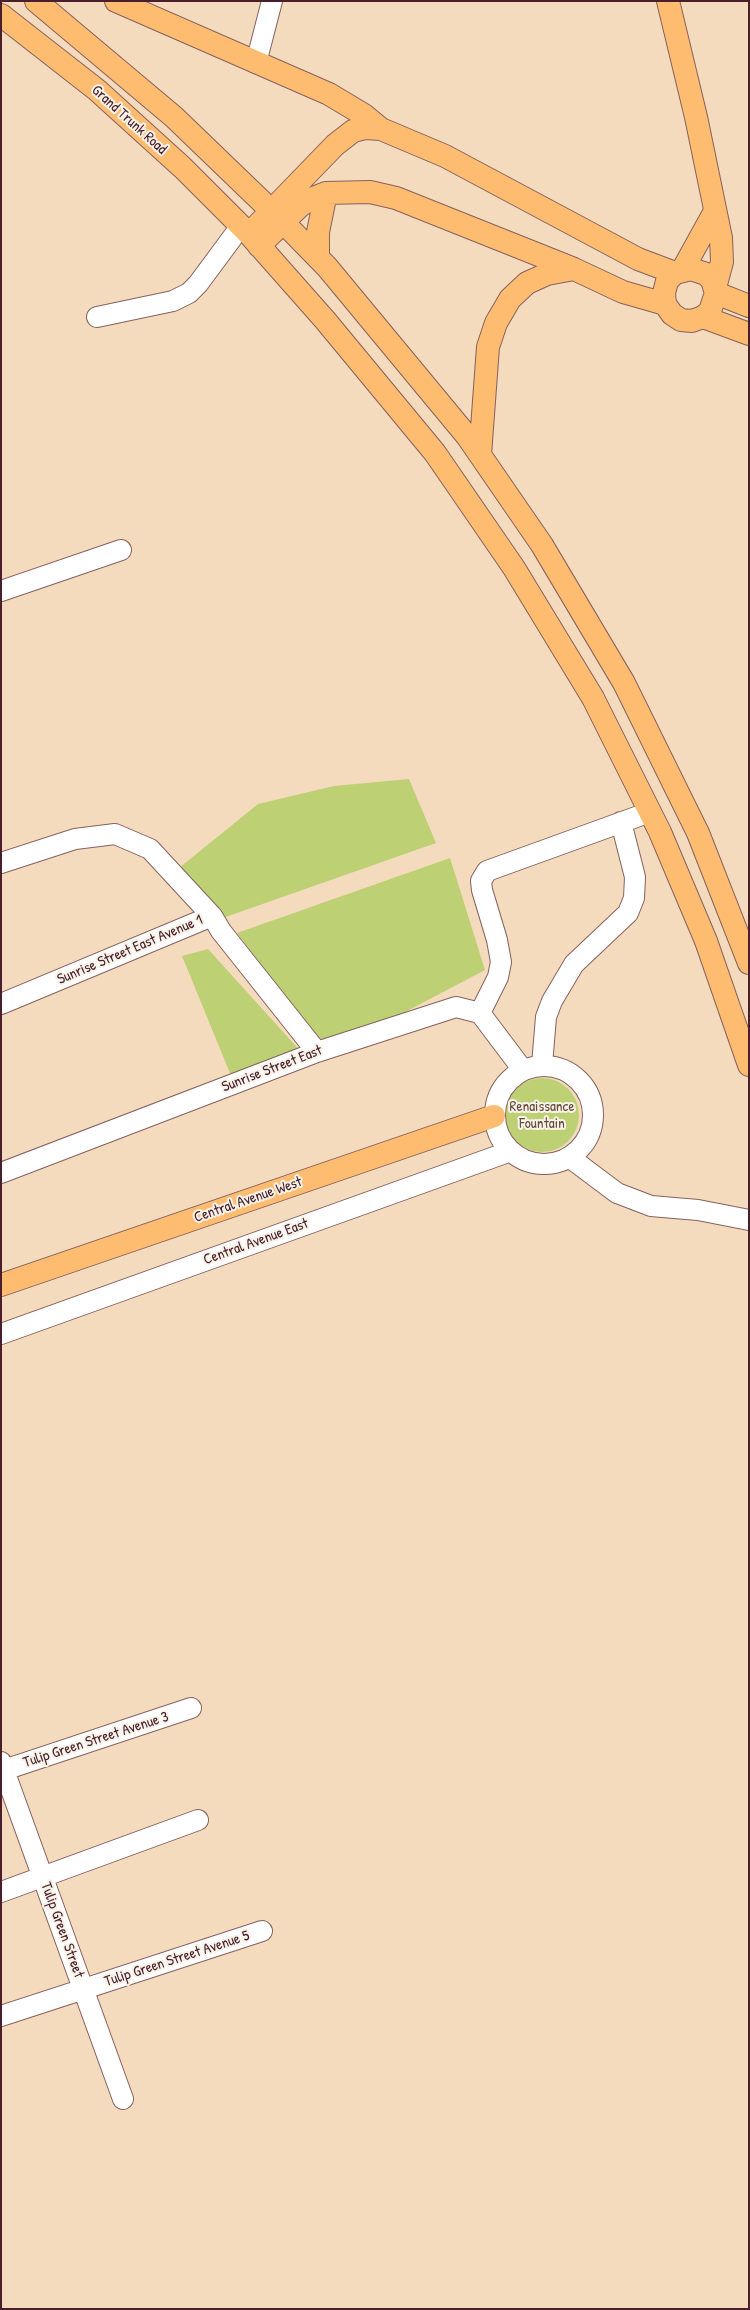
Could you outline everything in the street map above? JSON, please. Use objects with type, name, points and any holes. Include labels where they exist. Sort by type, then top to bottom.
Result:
[{"type":"main road","points":[[36,1],[174,117],[277,216],[318,258],[367,314],[480,455],[542,545],[624,683],[698,833],[749,963]]},
{"type":"main road","points":[[116,1],[329,94],[364,115],[381,129],[445,156],[638,259],[679,271],[699,270],[712,280],[716,290],[749,306]]},
{"type":"main road","points":[[668,1],[696,117],[715,210],[722,250],[720,276],[716,290],[715,303],[710,311],[703,317],[692,321],[681,320],[672,314],[665,304],[664,293],[667,281],[679,271],[715,210]]},
{"type":"main road","name":"Grand Trunk Road","points":[[1,15],[97,90],[183,168],[250,235],[325,320],[435,453],[510,562],[593,698],[650,812],[706,941],[749,1065]]},
{"type":"main road","points":[[277,216],[321,158],[353,131],[365,128],[381,129]]},
{"type":"main road","points":[[250,235],[277,216],[326,193],[370,192],[396,198],[574,269],[623,292],[665,304]]},
{"type":"main road","points":[[318,258],[318,232],[326,193]]},
{"type":"main road","points":[[480,455],[488,347],[496,323],[510,299],[527,283],[547,274],[574,269]]},
{"type":"main road","points":[[703,317],[749,334]]},
{"type":"main road","name":"Central Avenue West","points":[[1,1285],[494,1116]]},
{"type":"street","points":[[256,63],[272,1]]},
{"type":"street","points":[[98,317],[173,301],[189,293],[250,235]]},
{"type":"street","points":[[1,591],[122,550]]},
{"type":"street","points":[[533,1068],[480,1013],[498,977],[501,962],[497,940],[482,890],[481,881],[486,873],[504,864],[650,812]]},
{"type":"street","points":[[533,1068],[546,1016],[552,1001],[574,964],[628,914],[634,898],[635,877],[621,822]]},
{"type":"street","points":[[1,863],[74,839],[115,834],[150,849],[212,916]]},
{"type":"street","name":"Sunrise Street East Avenue 1","points":[[1,1004],[212,916],[220,931],[317,1052]]},
{"type":"street","name":"Sunrise Street East","points":[[1,1173],[317,1052],[456,1007],[480,1013]]},
{"type":"street","points":[[533,1068],[561,1068],[578,1078],[589,1094],[594,1113],[591,1132],[581,1148],[569,1156],[546,1164],[527,1161],[511,1151],[499,1135],[494,1116],[498,1098],[508,1081],[533,1068]]},
{"type":"street","name":"Central Avenue East","points":[[1,1334],[511,1151]]},
{"type":"street","points":[[569,1156],[617,1193],[651,1206],[698,1210],[749,1220]]},
{"type":"street","name":"Tulip Green Street Avenue 3","points":[[2,1768],[190,1708]]},
{"type":"street","name":"Tulip Green Street","points":[[2,1768],[123,2099]]},
{"type":"street","points":[[1,1892],[198,1820]]},
{"type":"street","name":"Tulip Green Street Avenue 5","points":[[1,2016],[262,1931]]},
{"type":"green space","points":[[409,779],[436,843],[200,926],[179,868],[258,804],[334,786]]},
{"type":"green space","points":[[450,858],[485,970],[329,1052],[237,933]]},
{"type":"green space","points":[[208,949],[304,1055],[234,1083],[182,956]]},
{"type":"green space","name":"Renaissance Fountain","points":[[542,1078],[556,1081],[568,1089],[576,1101],[579,1115],[576,1129],[568,1141],[556,1149],[542,1152],[528,1149],[516,1141],[508,1129],[505,1115],[508,1101],[516,1089],[528,1081]]}]
